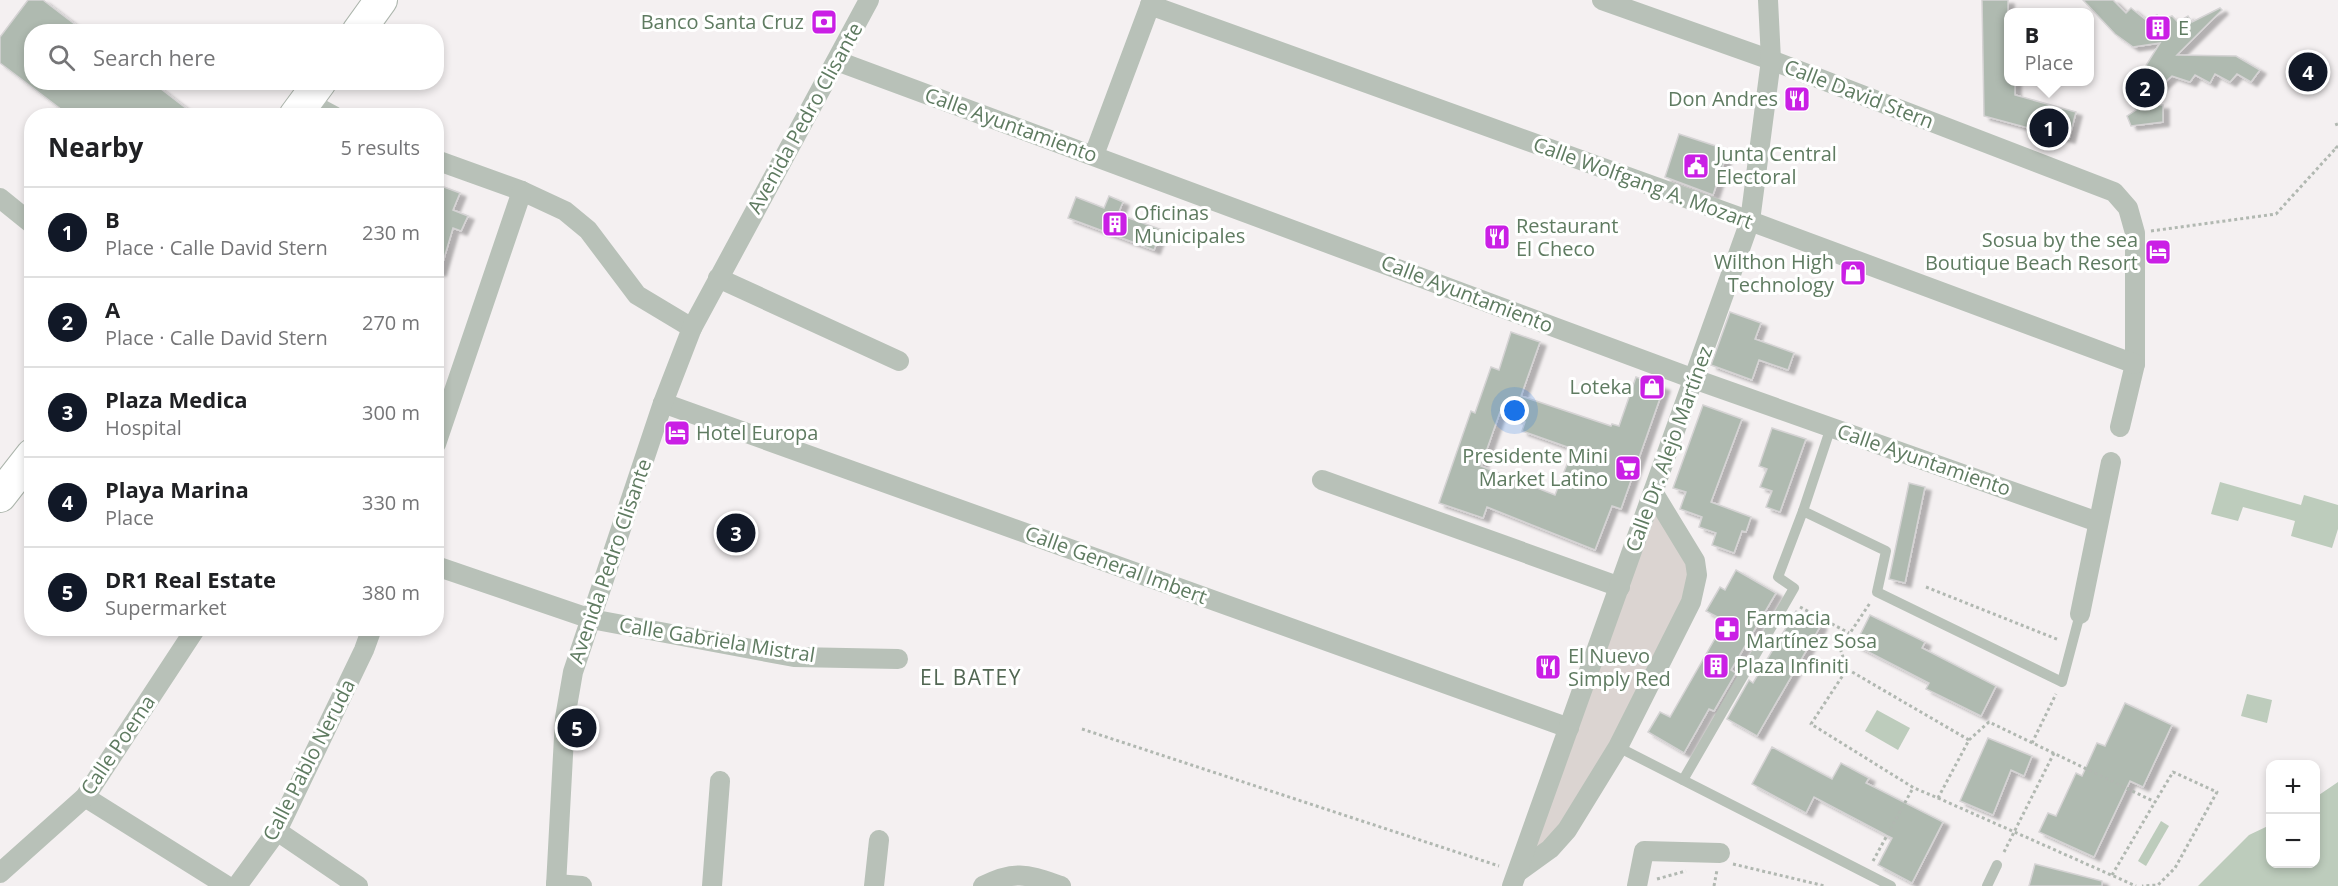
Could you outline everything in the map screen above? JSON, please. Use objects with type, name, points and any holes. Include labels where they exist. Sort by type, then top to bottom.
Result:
[{"type":"main road","points":[[364,24],[381,0]]},
{"type":"main road","points":[[0,496],[24,465]]},
{"type":"street","name":"Avenida Pedro Clisante","points":[[556,885],[565,718],[573,672],[663,403],[692,328],[869,0]]},
{"type":"street","name":"Calle David Stern","points":[[1602,0],[1771,60],[2114,192],[2128,208],[2135,233]]},
{"type":"street","name":"Calle Dr. Alejo Martínez","points":[[1515,879],[1750,221],[1771,60],[1768,0]]},
{"type":"street","points":[[1094,155],[1151,3]]},
{"type":"street","name":"Calle Wolfgang A. Mozart","points":[[1151,3],[2135,364]]},
{"type":"street","name":"Calle Ayuntamiento","points":[[837,61],[1694,379],[2098,522]]},
{"type":"street","points":[[307,100],[320,108]]},
{"type":"street","points":[[444,163],[522,191],[577,220],[637,295],[692,328]]},
{"type":"street","points":[[444,420],[522,191]]},
{"type":"street","points":[[0,198],[24,218]]},
{"type":"street","points":[[2120,427],[2135,364],[2135,233]]},
{"type":"street","points":[[718,278],[899,361]]},
{"type":"street","name":"Calle General Imbert","points":[[663,403],[1569,728]]},
{"type":"street","points":[[2080,614],[2111,462]]},
{"type":"street","points":[[1323,480],[1620,587]]},
{"type":"street","points":[[1515,879],[1567,831],[1618,747],[1691,602],[1697,575],[1689,548],[1653,492]]},
{"type":"street","name":"Calle Gabriela Mistral","points":[[444,569],[591,619],[794,657],[898,658]]},
{"type":"street","name":"Calle Poema","points":[[0,873],[85,797],[191,636]]},
{"type":"street","name":"Calle Pablo Neruda","points":[[237,886],[277,831],[368,636]]},
{"type":"street","points":[[712,886],[720,781]]},
{"type":"street","points":[[85,797],[227,886]]},
{"type":"street","points":[[277,831],[358,886]]},
{"type":"street","points":[[874,886],[879,840]]},
{"type":"street","points":[[1637,886],[1644,850],[1725,859]]},
{"type":"street","points":[[983,886],[999,878],[1023,874],[1061,886]]},
{"type":"street","points":[[556,885],[582,886]]},
{"type":"lane","points":[[1683,780],[1794,588],[1778,578],[1831,427]]},
{"type":"lane","points":[[1803,511],[1886,551],[1877,592],[2062,682],[2080,614]]},
{"type":"lane","points":[[1618,747],[1891,886]]},
{"type":"lane","points":[[1987,886],[1997,865]]},
{"type":"path","points":[[2336,123],[2338,128]]},
{"type":"path","points":[[2135,233],[2276,214],[2337,148]]},
{"type":"path","points":[[1926,587],[2072,645]]},
{"type":"path","points":[[1877,592],[1840,648],[1846,669],[1969,740]]},
{"type":"path","points":[[1788,600],[1850,634]]},
{"type":"path","points":[[1846,669],[1810,724],[1914,788],[2136,886]]},
{"type":"path","points":[[2032,743],[2062,682]]},
{"type":"path","points":[[1938,798],[1969,740],[1989,722],[2155,802]]},
{"type":"path","points":[[1082,729],[1515,879]]},
{"type":"path","points":[[1997,865],[2054,753]]},
{"type":"path","points":[[2112,875],[2173,772],[2217,792],[2175,868],[2159,885],[2142,886]]},
{"type":"path","points":[[1866,873],[1914,788]]},
{"type":"path","points":[[1725,859],[1825,886]]},
{"type":"path","points":[[1655,886],[1657,879],[1688,871]]},
{"type":"shaded area","points":[[2220,482],[2301,505],[2304,495],[2338,505],[2338,529],[2332,548],[2291,536],[2295,521],[2243,507],[2238,521],[2211,514]]},
{"type":"shaded area","points":[[1652,509],[1679,547],[1690,573],[1684,601],[1566,828],[1531,860]]},
{"type":"shaded area","points":[[2247,694],[2272,700],[2267,723],[2241,716]]},
{"type":"shaded area","points":[[1877,710],[1910,728],[1898,750],[1865,731]]},
{"type":"shaded area","points":[[2338,782],[2338,886],[2198,886],[2249,835],[2266,827],[2266,868],[2320,868],[2320,794]]},
{"type":"shaded area","points":[[2161,821],[2169,826],[2146,866],[2138,861]]},
{"type":"building","points":[[28,0],[43,0],[74,24],[24,24],[24,81],[0,63],[0,37]]},
{"type":"building","points":[[1982,0],[2008,0],[2008,8],[2004,8],[2004,86],[2015,86],[2015,95],[2076,112],[2069,139],[1984,116]]},
{"type":"building","points":[[2083,0],[2113,0],[2126,13],[2131,8],[2146,20],[2157,15],[2162,20],[2172,16],[2178,22],[2188,16],[2192,22],[2220,8],[2222,10],[2177,55],[2236,56],[2260,70],[2251,82],[2237,74],[2230,82],[2215,74],[2210,83],[2195,75],[2190,82],[2172,76],[2139,105],[2163,105],[2163,122],[2131,126],[2127,116],[2136,110],[2129,94],[2131,77],[2142,72],[2160,43],[2133,47],[2115,34],[2094,12],[2094,8],[2091,8]]},
{"type":"building","points":[[36,90],[162,90],[186,108],[59,108]]},
{"type":"building","name":"Junta Central Electoral","points":[[1679,134],[1728,150],[1713,195],[1665,177]]},
{"type":"building","points":[[444,187],[460,193],[453,210],[468,216],[461,231],[453,228],[444,258]]},
{"type":"building","name":"Oficinas Municipales","points":[[1109,196],[1123,202],[1118,214],[1162,230],[1154,250],[1068,218],[1076,197],[1104,208]]},
{"type":"building","points":[[1730,312],[1761,323],[1755,339],[1794,353],[1788,370],[1759,360],[1752,380],[1711,365]]},
{"type":"building","points":[[1511,332],[1540,342],[1521,396],[1611,426],[1612,424],[1619,426],[1636,377],[1664,387],[1621,509],[1612,506],[1595,550],[1487,507],[1483,518],[1439,503],[1471,411],[1475,413],[1491,367],[1499,370]],"holes":[[[1500,412],[1525,422],[1522,431],[1573,449],[1555,495],[1481,466]]]},
{"type":"building","points":[[1703,405],[1742,419],[1711,502],[1751,517],[1746,532],[1742,531],[1734,553],[1712,545],[1716,533],[1699,527],[1702,517],[1680,509],[1686,492],[1673,488]]},
{"type":"building","points":[[1772,428],[1806,439],[1780,512],[1766,507],[1772,491],[1760,487],[1767,469],[1759,466]]},
{"type":"building","points":[[1909,483],[1925,487],[1905,583],[1889,579]]},
{"type":"building","name":"Plaza Infiniti","points":[[1736,570],[1776,593],[1731,670],[1736,673],[1714,711],[1709,709],[1684,753],[1648,732],[1660,712],[1670,717],[1725,621],[1706,611],[1720,587],[1725,590]]},
{"type":"building","points":[[1796,611],[1821,625],[1757,736],[1727,719],[1749,680],[1753,683]]},
{"type":"building","points":[[1870,615],[1925,642],[1922,648],[1996,686],[1981,716],[1926,689],[1929,683],[1855,645]]},
{"type":"building","points":[[2125,703],[2172,725],[2143,787],[2130,781],[2094,857],[2039,832],[2048,813],[2056,816],[2076,773],[2082,776],[2097,743],[2105,746]]},
{"type":"building","points":[[1988,738],[2032,756],[2024,776],[2011,770],[1993,815],[1960,801]]},
{"type":"building","points":[[1772,747],[1832,779],[1841,763],[1869,778],[1866,783],[1943,822],[1912,883],[1878,865],[1892,838],[1814,797],[1806,813],[1752,784]]},
{"type":"building","points":[[2035,864],[2102,881],[2102,886],[2029,886]]},
{"type":"place","name":"Banco Santa Cruz","points":[[824,22]]},
{"type":"place","name":"E","points":[[2158,28]]},
{"type":"place","name":"Playa Marina","points":[[2308,72]]},
{"type":"place","name":"A","points":[[2145,88]]},
{"type":"place","name":"Don Andres","points":[[1797,99]]},
{"type":"place","name":"B","points":[[2049,128]]},
{"type":"place","name":"Junta Central Electoral","points":[[1696,166]]},
{"type":"place","name":"Oficinas Municipales","points":[[1115,224]]},
{"type":"place","name":"Restaurant El Checo","points":[[1497,237]]},
{"type":"place","name":"Sosua by the sea Boutique Beach Resort","points":[[2158,252]]},
{"type":"place","name":"Wilthon High Technology","points":[[1853,273]]},
{"type":"place","name":"Loteka","points":[[1652,387]]},
{"type":"place","name":"Hotel Europa","points":[[677,433]]},
{"type":"place","name":"Presidente Mini Market Latino","points":[[1628,468]]},
{"type":"place","name":"Plaza Medica","points":[[736,533]]},
{"type":"place","name":"Farmacia Martínez Sosa","points":[[1727,629]]},
{"type":"place","name":"Plaza Infiniti","points":[[1716,666]]},
{"type":"place","name":"El Nuevo Simply Red","points":[[1548,667]]},
{"type":"place","name":"DR1 Real Estate","points":[[577,728]]},
{"type":"district","name":"EL BATEY","points":[[971,678]]}]
